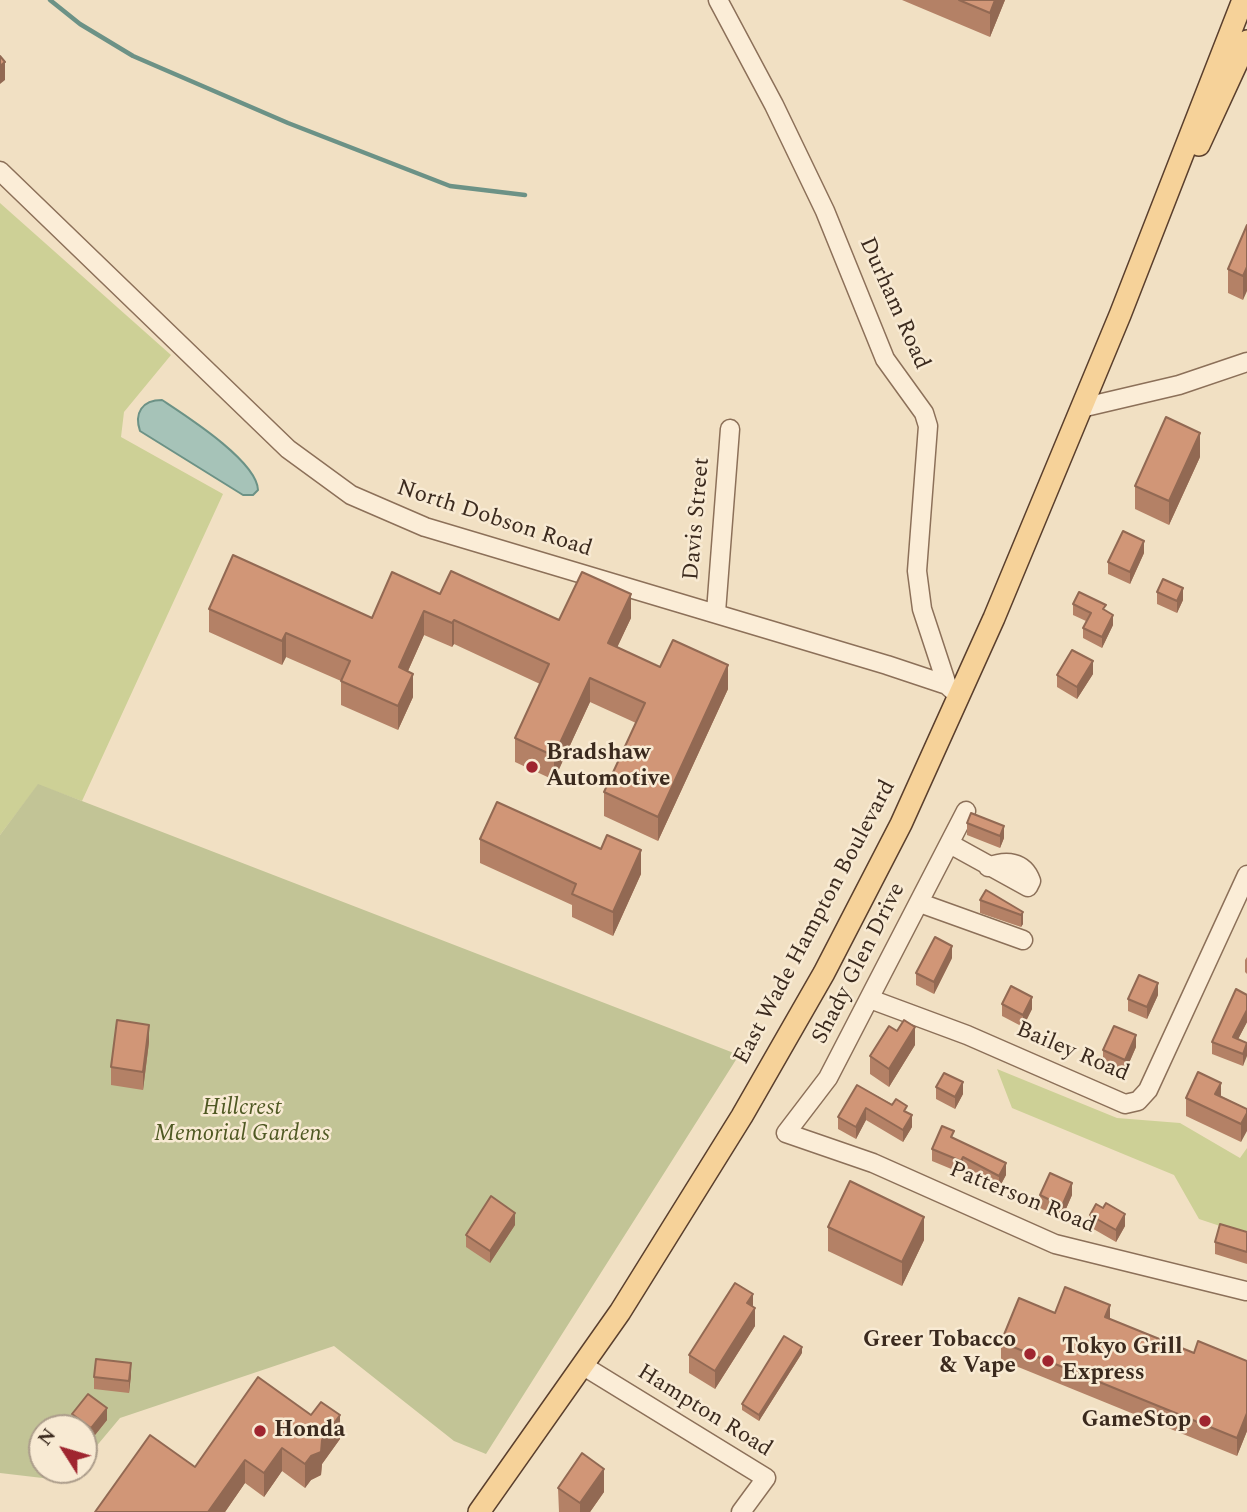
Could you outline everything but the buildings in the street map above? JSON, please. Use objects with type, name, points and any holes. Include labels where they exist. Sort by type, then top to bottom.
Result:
[{"type":"main road","name":"East Wade Hampton Boulevard","points":[[479,1512],[620,1312],[736,1127],[824,972],[901,824],[953,690],[994,618],[1120,315],[1243,0]]},
{"type":"main road","name":"East Wade Hampton Boulevard","points":[[1120,315],[1247,41]]},
{"type":"street","name":"Durham Road","points":[[718,0],[774,104],[825,211],[891,369],[923,413],[928,426],[917,571],[922,609],[953,690]]},
{"type":"street","name":"North Dobson Road","points":[[0,171],[146,308],[176,343],[261,424],[318,474],[343,490],[425,527],[716,612],[953,690]]},
{"type":"street","points":[[1081,408],[1179,385],[1247,362]]},
{"type":"street","name":"Davis Street","points":[[716,612],[730,429]]},
{"type":"street","name":"Shady Glen Drive","points":[[786,1133],[828,1078],[966,811]]},
{"type":"street","points":[[950,844],[988,867]]},
{"type":"street","name":"Bailey Road","points":[[870,999],[967,1035],[1125,1104],[1132,1104],[1148,1090],[1240,910],[1247,875]]},
{"type":"street","points":[[920,902],[1023,940]]},
{"type":"street","name":"Patterson Road","points":[[786,1133],[873,1163],[1055,1244],[1246,1291]]},
{"type":"street","name":"Hampton Road","points":[[582,1365],[766,1478],[741,1512]]},
{"type":"green space","points":[[0,203],[171,355],[124,412],[121,437],[223,494],[82,801],[38,785],[0,835]]},
{"type":"green space","name":"Hillcrest Memorial Gardens","points":[[38,784],[739,1055],[486,1454],[454,1441],[334,1346],[120,1418],[98,1444],[98,1414],[28,1414],[28,1476],[0,1473],[0,835]]},
{"type":"green space","points":[[997,1069],[1117,1118],[1180,1123],[1240,1158],[1247,1148],[1247,1235],[1199,1219],[1174,1175],[1012,1108]]},
{"type":"shaded area","points":[[162,400],[234,453],[255,478],[258,490],[253,495],[243,495],[140,431],[138,419],[141,409],[149,402]]},
{"type":"waterway","points":[[50,0],[80,24],[133,56],[288,123],[450,186],[525,195]]},
{"type":"place","name":"Bradshaw Automotive","points":[[532,767]]},
{"type":"place","name":"Greer Tobacco & Vape","points":[[1030,1354]]},
{"type":"place","name":"Tokyo Grill Express","points":[[1048,1361]]},
{"type":"place","name":"GameStop","points":[[1205,1421]]},
{"type":"place","name":"Honda","points":[[260,1431]]}]
